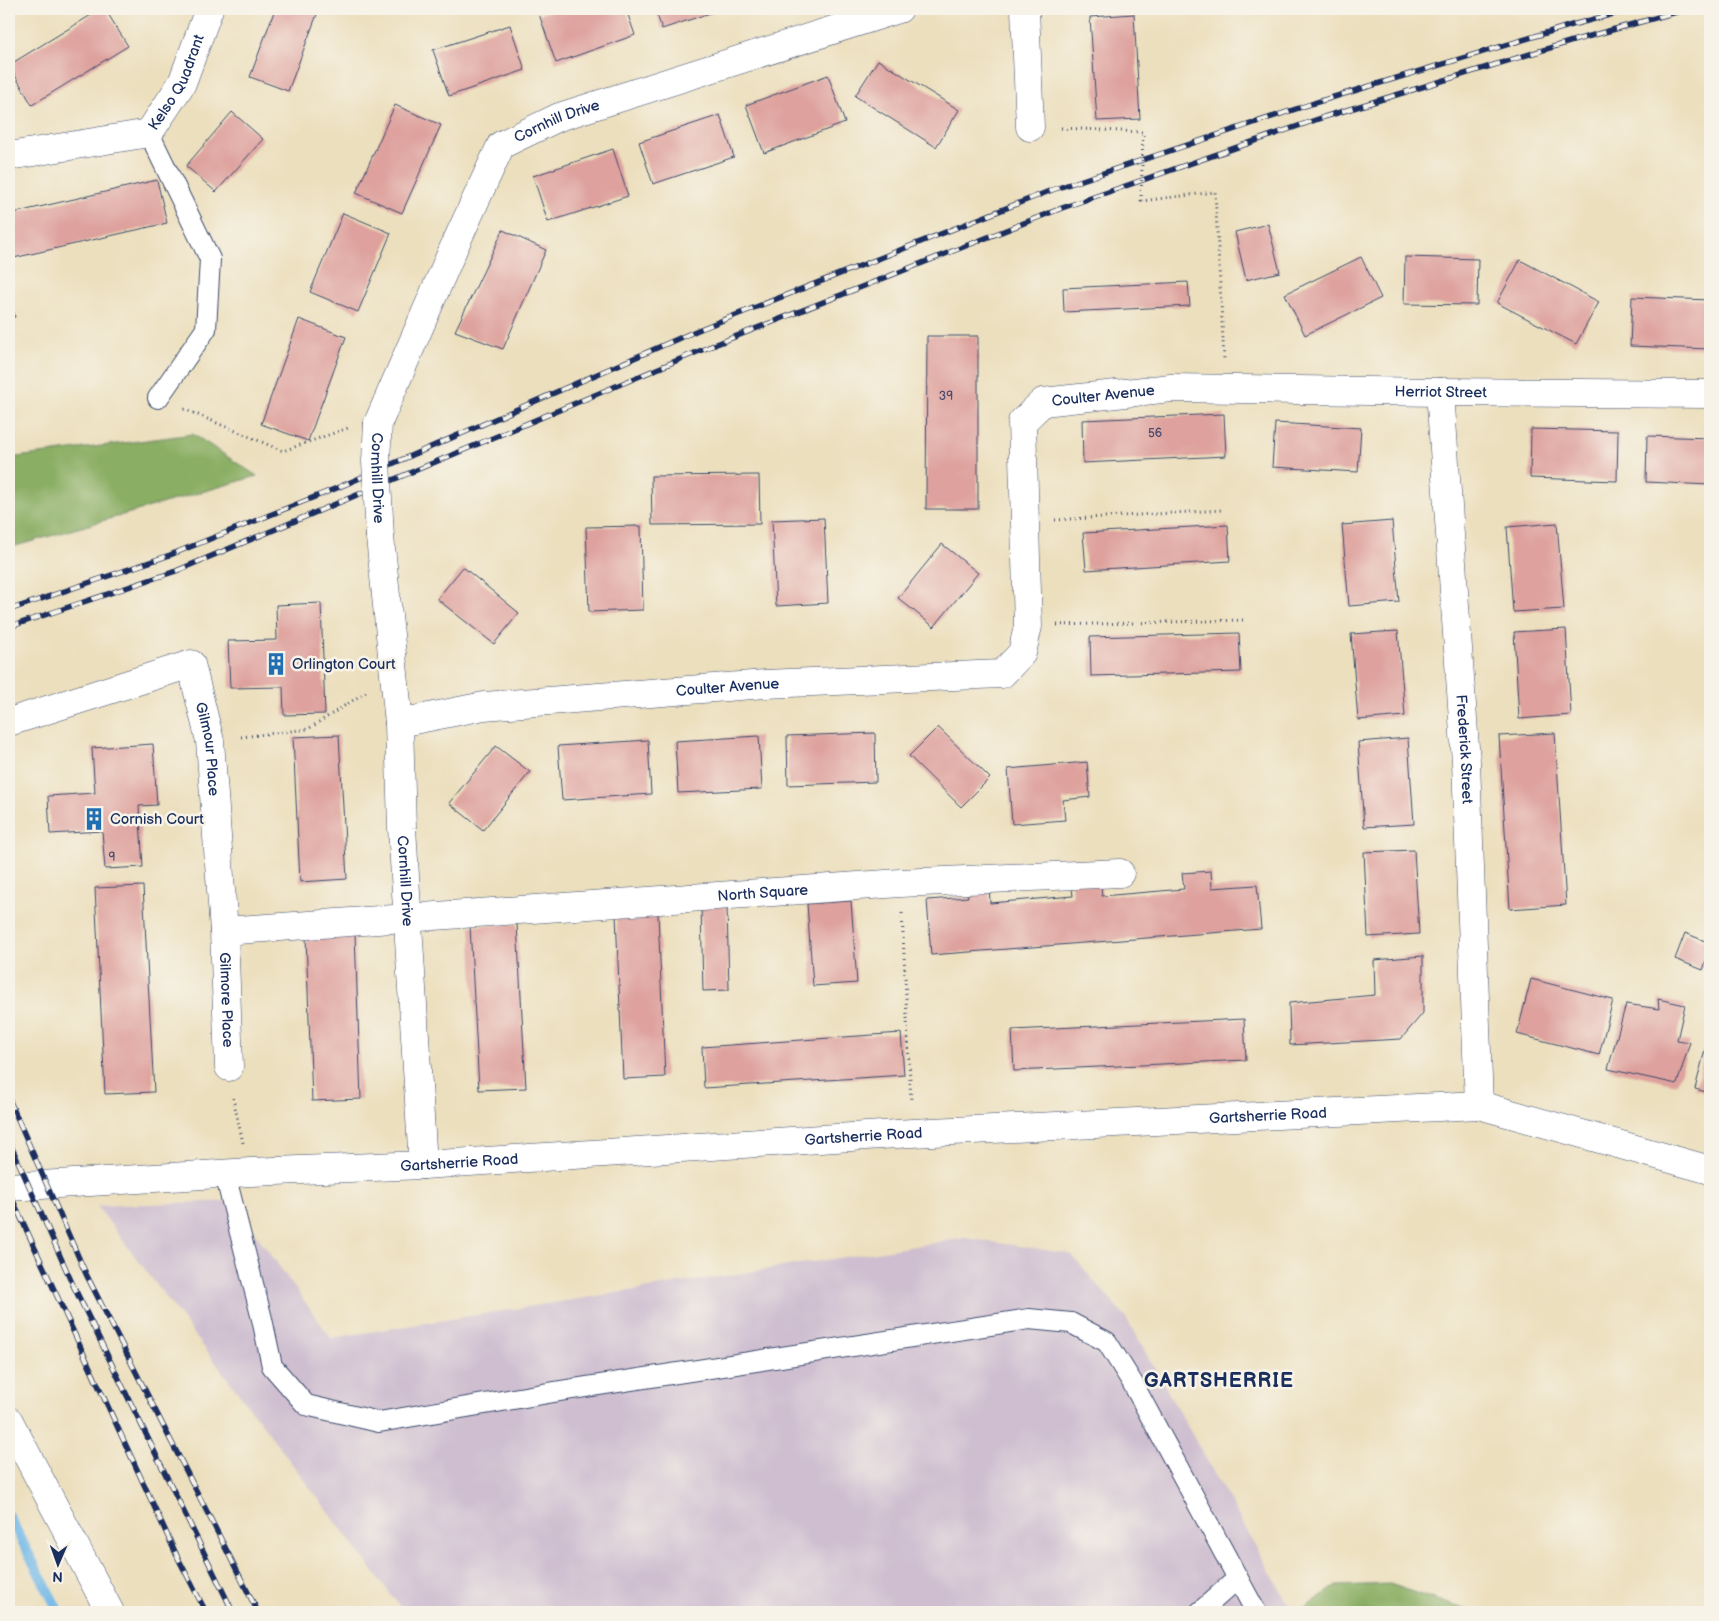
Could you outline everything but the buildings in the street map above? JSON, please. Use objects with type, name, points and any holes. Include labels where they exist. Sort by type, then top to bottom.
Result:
[{"type":"street","name":"Kelso Quadrant","points":[[9,156],[149,133],[182,83],[209,9]]},
{"type":"street","name":"Cornhill Drive","points":[[423,1165],[402,828],[399,722],[380,537],[376,461],[380,420],[454,248],[501,145],[558,117],[899,9]]},
{"type":"street","points":[[1025,9],[1030,127]]},
{"type":"street","name":"Herriot Street","points":[[1171,388],[1710,394]]},
{"type":"street","name":"Coulter Avenue","points":[[399,722],[484,706],[765,684],[1002,674],[1022,653],[1028,626],[1022,422],[1043,402],[1171,388]]},
{"type":"street","name":"Frederick Street","points":[[1440,392],[1466,762],[1479,1105]]},
{"type":"street","name":"Gilmour Place","points":[[9,722],[191,664],[210,740],[224,931]]},
{"type":"street","name":"North Square","points":[[408,917],[900,883],[1120,873]]},
{"type":"street","points":[[224,931],[408,917]]},
{"type":"street","name":"Gilmore Place","points":[[224,931],[229,1067]]},
{"type":"street","name":"Gartsherrie Road","points":[[9,1187],[238,1173],[423,1165],[912,1133],[1479,1105],[1710,1170]]},
{"type":"street","points":[[9,1421],[110,1612]]},
{"type":"lane","points":[[149,133],[210,259],[206,329],[158,398]]},
{"type":"lane","points":[[238,1173],[262,1319],[272,1366],[306,1405],[379,1422],[560,1391],[1029,1319],[1071,1323],[1106,1342],[1132,1382],[1256,1612]]},
{"type":"lane","points":[[1200,1612],[1238,1578]]},
{"type":"path","points":[[1030,127],[1143,132],[1142,201],[1215,192],[1226,389]]},
{"type":"path","points":[[158,398],[283,451],[380,420]]},
{"type":"path","points":[[1025,522],[1222,510]]},
{"type":"path","points":[[1028,626],[1244,620]]},
{"type":"path","points":[[210,740],[308,729],[394,674]]},
{"type":"path","points":[[900,883],[912,1133]]},
{"type":"path","points":[[229,1067],[234,1107],[238,1173]]},
{"type":"shaded area","points":[[232,1201],[331,1338],[965,1238],[1071,1254],[1126,1318],[1293,1612],[404,1612],[97,1206]]},
{"type":"green space","points":[[193,434],[257,476],[9,548],[9,458]]},
{"type":"green space","points":[[1390,1584],[1473,1612],[1299,1612],[1336,1586]]},
{"type":"waterway","points":[[9,1516],[59,1612]]},
{"type":"railway","points":[[9,610],[170,555],[337,488],[698,330],[1052,190],[1314,103],[1572,25],[1632,9]]},
{"type":"railway","points":[[9,627],[176,571],[709,347],[1062,208],[1324,117],[1576,40],[1687,9]]},
{"type":"railway","points":[[9,1099],[86,1274],[258,1612]]},
{"type":"railway","points":[[9,1141],[73,1285],[233,1612]]},
{"type":"railway","points":[[9,1192],[177,1556],[206,1612]]},
{"type":"place","name":"Orlington Court","points":[[276,664]]},
{"type":"place","name":"Cornish Court","points":[[94,819]]},
{"type":"district","name":"GARTSHERRIE","points":[[1219,1380]]}]
